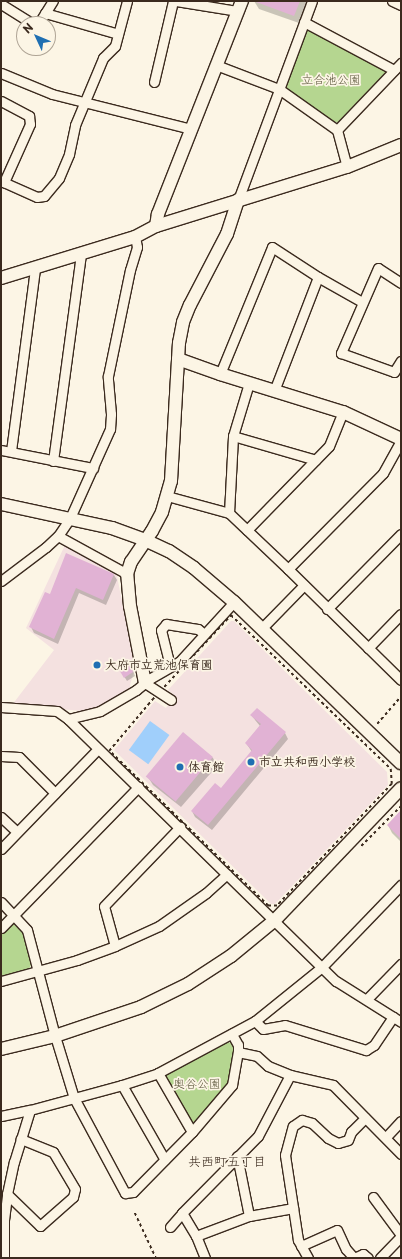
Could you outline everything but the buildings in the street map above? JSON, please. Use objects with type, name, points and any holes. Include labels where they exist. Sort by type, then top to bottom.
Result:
[{"type":"street","points":[[43,16],[53,1]]},
{"type":"street","points":[[1,102],[29,116],[30,124],[2,181],[37,197],[44,196],[59,178],[69,154],[75,124],[84,102],[103,58],[115,46],[127,1]]},
{"type":"street","points":[[154,82],[175,1],[240,6],[158,214],[156,226]]},
{"type":"street","points":[[171,700],[158,694],[145,684],[130,606],[127,574],[131,562],[152,531],[162,512],[171,481],[178,359],[183,322],[190,305],[227,234],[238,200],[312,1]]},
{"type":"street","points":[[392,1],[401,5]]},
{"type":"street","points":[[1,4],[20,16]]},
{"type":"street","points":[[45,13],[118,34]]},
{"type":"street","points":[[304,22],[394,70]]},
{"type":"street","points":[[337,130],[401,64]]},
{"type":"street","points":[[216,65],[279,89],[337,130],[347,167]]},
{"type":"street","points":[[1,73],[52,94],[191,129]]},
{"type":"street","points":[[1,278],[135,237],[156,226],[347,167],[401,145]]},
{"type":"street","points":[[1,581],[58,536],[70,518],[110,429],[112,414],[108,376],[130,270],[137,247],[135,237]]},
{"type":"street","points":[[220,374],[272,247],[318,277],[362,302]]},
{"type":"street","points":[[52,460],[81,254]]},
{"type":"street","points":[[11,451],[35,268]]},
{"type":"street","points":[[401,283],[378,268],[341,353],[398,375],[401,361]]},
{"type":"street","points":[[274,391],[318,277]]},
{"type":"street","points":[[178,359],[220,374],[343,412],[401,439],[383,473],[288,569]]},
{"type":"street","points":[[229,514],[233,436],[249,383]]},
{"type":"street","points":[[247,530],[329,446],[343,412]]},
{"type":"street","points":[[233,436],[316,460]]},
{"type":"street","points":[[1,450],[93,468]]},
{"type":"street","points":[[167,496],[229,514],[288,569],[327,609],[401,680]]},
{"type":"street","points":[[1,504],[112,528],[145,540],[169,551],[194,568],[234,602],[401,764]]},
{"type":"street","points":[[327,609],[401,534]]},
{"type":"street","points":[[58,536],[127,574]]},
{"type":"street","points":[[262,628],[304,585]]},
{"type":"street","points":[[68,719],[100,711],[145,684],[151,678],[170,666],[179,662],[234,602]]},
{"type":"street","points":[[368,648],[401,614]]},
{"type":"street","points":[[170,666],[160,630],[166,624],[198,629],[204,634]]},
{"type":"street","points":[[1,707],[58,712],[68,719],[336,981],[367,999],[401,1022]]},
{"type":"street","points":[[1,849],[98,750]]},
{"type":"street","points":[[1,756],[20,757],[55,794]]},
{"type":"street","points":[[1,928],[138,788]]},
{"type":"street","points":[[1,1049],[55,1036],[141,1007],[188,984],[231,956],[274,920],[401,788]]},
{"type":"street","points":[[1,817],[17,832]]},
{"type":"street","points":[[115,946],[104,906],[180,827]]},
{"type":"street","points":[[1,981],[78,960],[115,946],[159,926],[206,893],[227,874]]},
{"type":"street","points":[[1,1116],[30,1110],[122,1085],[158,1073],[232,1034],[256,1020],[322,967],[401,886]]},
{"type":"street","points":[[1,902],[28,930],[55,1036],[74,1098],[125,1193],[133,1192],[165,1160],[192,1132],[232,1085],[238,1052],[238,1045],[232,1034]]},
{"type":"street","points":[[367,999],[401,964]]},
{"type":"street","points":[[256,1020],[263,1029],[285,1025],[366,1050],[374,1045],[392,1017]]},
{"type":"street","points":[[238,1052],[257,1056],[268,1066],[290,1075],[333,1085],[386,1137],[401,1154]]},
{"type":"street","points":[[158,1073],[192,1132]]},
{"type":"street","points":[[170,1227],[258,1136],[290,1075]]},
{"type":"street","points":[[122,1085],[165,1160]]},
{"type":"street","points":[[4,1258],[4,1220],[7,1194],[30,1110]]},
{"type":"street","points":[[308,1258],[298,1240],[284,1155],[293,1126],[302,1120],[312,1124],[328,1138],[338,1143],[348,1140],[351,1132],[365,1118]]},
{"type":"street","points":[[386,1137],[401,1121]]},
{"type":"street","points":[[7,1194],[40,1226],[73,1198],[76,1189],[53,1152],[21,1139]]},
{"type":"street","points":[[237,1156],[249,1216]]},
{"type":"street","points":[[374,1197],[400,1240],[380,1258]]},
{"type":"street","points":[[196,1236],[249,1216],[293,1208]]},
{"type":"street","points":[[182,1213],[196,1236],[206,1258]]},
{"type":"street","points":[[301,1246],[337,1230],[346,1249],[354,1258],[365,1254],[368,1258]]},
{"type":"path","points":[[231,615],[391,769],[392,784],[277,906],[268,906],[109,751],[158,694],[231,615]]},
{"type":"path","points":[[368,732],[401,696]]},
{"type":"path","points":[[135,1212],[156,1258]]},
{"type":"shaded area","points":[[65,545],[114,571],[117,576],[135,668],[130,685],[131,688],[96,708],[83,711],[12,705],[54,650],[26,628]]},
{"type":"shaded area","name":"市立共和西小学校","points":[[231,621],[234,621],[387,772],[388,785],[275,904],[271,904],[114,750],[155,701],[166,708],[174,695],[168,690]]},
{"type":"green space","name":"立合池公園","points":[[309,29],[385,70],[385,73],[338,122],[333,123],[287,90],[286,85],[306,31]]},
{"type":"green space","points":[[12,923],[24,933],[31,965],[29,969],[1,976],[1,935]]},
{"type":"green space","name":"奥谷公園","points":[[227,1042],[231,1043],[234,1049],[228,1085],[194,1122],[191,1122],[165,1076],[167,1072]]},
{"type":"water","points":[[150,721],[169,735],[148,764],[129,750]]},
{"type":"place","name":"大府市立荒池保育園","points":[[97,665]]},
{"type":"place","name":"市立共和西小学校","points":[[251,762]]},
{"type":"place","name":"体育館","points":[[180,767]]},
{"type":"district","name":"共西町五丁目","points":[[227,1161]]}]
